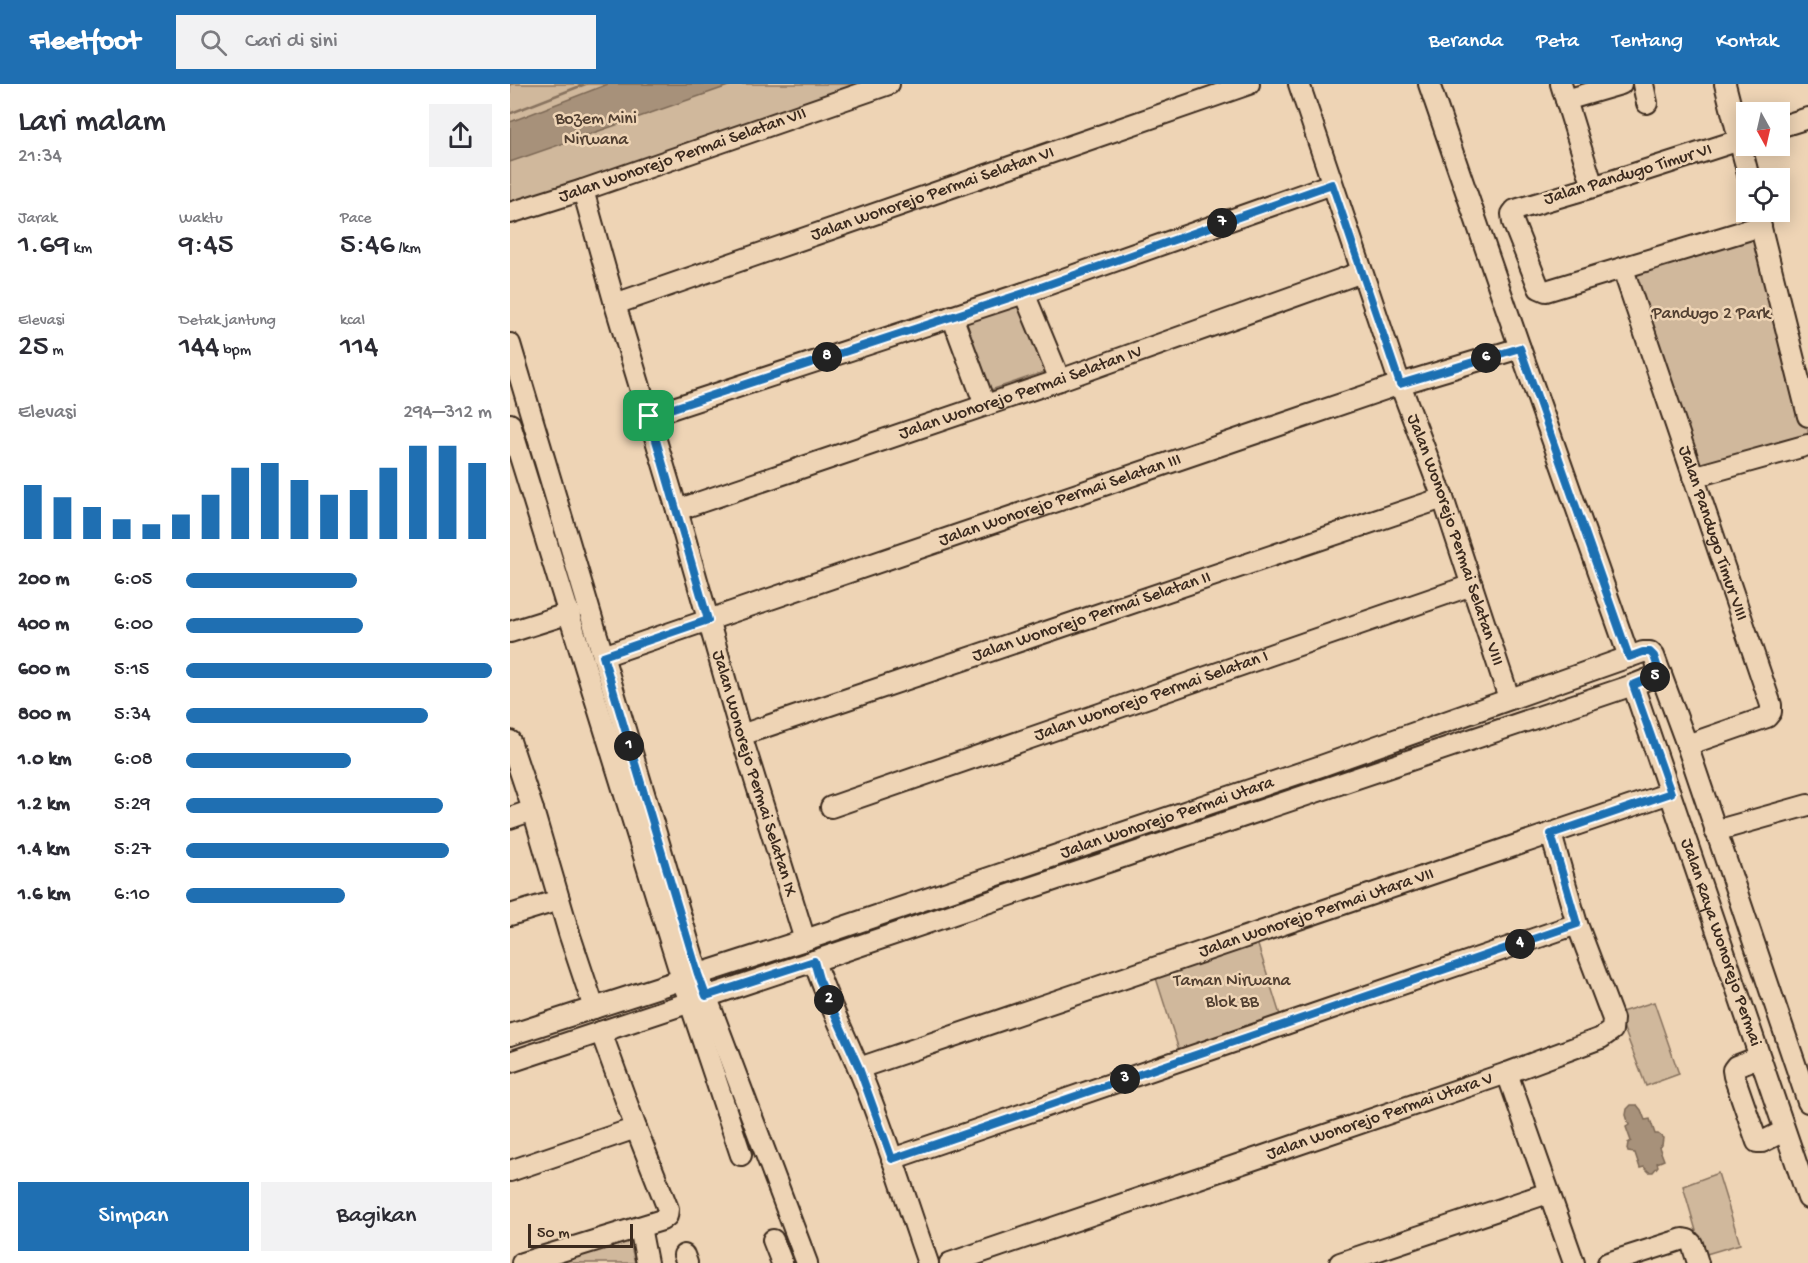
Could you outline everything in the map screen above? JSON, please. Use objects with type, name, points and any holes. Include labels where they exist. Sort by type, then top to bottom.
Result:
[{"type":"street","name":"Jalan Wonorejo Permai Selatan VII","points":[[510,213],[889,84]]},
{"type":"street","name":"Jalan Wonorejo Permai Selatan VI","points":[[615,304],[1249,84]]},
{"type":"street","name":"Jalan Wonorejo Permai Selatan VIII","points":[[1299,84],[1400,384],[1443,498],[1508,694]]},
{"type":"street","points":[[1429,84],[1629,657]]},
{"type":"street","points":[[1593,187],[1563,92],[1621,84]]},
{"type":"street","points":[[1725,84],[1736,118]]},
{"type":"street","points":[[1790,124],[1808,118]]},
{"type":"street","name":"Jalan Pandugo Timur VI","points":[[1623,269],[1553,290],[1546,291],[1539,288],[1513,222],[1512,214],[1515,210],[1736,141]]},
{"type":"street","points":[[649,416],[1024,293],[1332,184]]},
{"type":"street","name":"Jalan Wonorejo Permai Selatan IX","points":[[583,190],[741,735],[805,940]]},
{"type":"street","points":[[1623,269],[1751,222]]},
{"type":"street","points":[[1760,222],[1808,416]]},
{"type":"street","name":"Jalan Pandugo Timur VIII","points":[[1623,269],[1771,712],[1767,717],[1687,745]]},
{"type":"street","name":"Jalan Wonorejo Permai Selatan IV","points":[[677,510],[1060,380],[1362,272]]},
{"type":"street","points":[[1024,293],[1060,380]]},
{"type":"street","points":[[952,316],[985,405]]},
{"type":"street","points":[[510,344],[603,656],[690,977]]},
{"type":"street","name":"Jalan Wonorejo Permai Selatan III","points":[[603,656],[1400,384],[1520,348]]},
{"type":"street","points":[[510,424],[690,977],[807,1263]]},
{"type":"street","points":[[1693,477],[1808,445]]},
{"type":"street","name":"Jalan Wonorejo Permai Selatan II","points":[[741,735],[1443,498]]},
{"type":"street","name":"Jalan Wonorejo Permai Selatan I","points":[[831,807],[1472,585]]},
{"type":"street","points":[[510,632],[570,613]]},
{"type":"street","name":"Jalan Wonorejo Permai Utara","points":[[510,1035],[805,940],[1321,766],[1508,694],[1643,652],[1650,652]]},
{"type":"street","name":"Jalan Raya Wonorejo Permai","points":[[1650,652],[1654,656],[1687,745],[1808,1102]]},
{"type":"street","name":"Jalan Wonorejo Permai Utara","points":[[510,1062],[1329,788],[1660,674]]},
{"type":"street","name":"Jalan Raya Wonorejo Permai","points":[[1633,685],[1671,793],[1719,943],[1808,1198]]},
{"type":"street","points":[[510,741],[594,1008]]},
{"type":"street","points":[[1321,766],[1329,788]]},
{"type":"street","name":"Jalan Wonorejo Permai Utara VII","points":[[859,1068],[1671,793]]},
{"type":"street","points":[[1715,831],[1808,805]]},
{"type":"street","points":[[510,818],[533,810]]},
{"type":"street","name":"Jalan Wonorejo Permai Utara V","points":[[950,1263],[1507,1073],[1601,1038],[1612,1030],[1613,1019],[1577,924],[1551,834]]},
{"type":"street","points":[[510,915],[559,900]]},
{"type":"street","points":[[892,1159],[1577,924]]},
{"type":"street","points":[[1719,943],[1749,932]]},
{"type":"street","points":[[814,961],[819,979],[859,1068],[928,1263]]},
{"type":"street","points":[[698,999],[741,1155]]},
{"type":"street","points":[[522,1263],[662,1220],[667,1216],[668,1209],[602,1032]]},
{"type":"street","points":[[1759,1057],[1736,1066],[1733,1070],[1734,1076],[1757,1142],[1762,1142],[1784,1131]]},
{"type":"street","points":[[1507,1073],[1574,1263]]},
{"type":"street","points":[[510,1171],[636,1128]]},
{"type":"street","points":[[1340,1263],[1548,1193]]},
{"type":"street","points":[[640,1227],[646,1263]]},
{"type":"street","points":[[1608,1263],[1683,1239],[1692,1244],[1698,1263]]},
{"type":"street","points":[[773,1240],[782,1263]]},
{"type":"green space","points":[[510,84],[584,84],[510,113]]},
{"type":"green space","name":"Bozem Mini Nirwana","points":[[587,84],[867,84],[510,206],[510,114]]},
{"type":"green space","name":"Pandugo 2 Park","points":[[1761,226],[1808,418],[1808,445],[1693,477],[1623,269]]},
{"type":"green space","points":[[1033,295],[1059,367],[973,396],[950,322]]},
{"type":"green space","name":"Taman Nirwana Blok BB","points":[[1257,942],[1280,1015],[1179,1050],[1156,978]]},
{"type":"green space","points":[[1654,1002],[1679,1074],[1646,1086],[1618,1013]]},
{"type":"green space","points":[[1718,1173],[1740,1244],[1703,1255],[1683,1186]]},
{"type":"green space","points":[[628,1233],[635,1263],[550,1263]]},
{"type":"shaded area","points":[[608,84],[734,84],[510,162],[510,122]]},
{"type":"shaded area","points":[[1631,1105],[1637,1105],[1645,1120],[1650,1119],[1655,1134],[1663,1138],[1662,1145],[1659,1147],[1664,1160],[1657,1163],[1658,1166],[1653,1172],[1649,1172],[1644,1167],[1640,1168],[1635,1153],[1628,1152],[1627,1149],[1631,1141],[1626,1127],[1629,1125],[1626,1115]]},
{"type":"route","points":[[1332,184],[1400,384],[1520,348],[1629,657],[1643,652],[1650,652],[1654,656],[1660,674],[1633,685],[1671,793],[1551,834],[1577,924],[892,1159],[859,1068],[819,979],[814,961],[706,996],[698,974],[603,656],[708,620],[649,416],[1024,293],[1332,184]]}]
